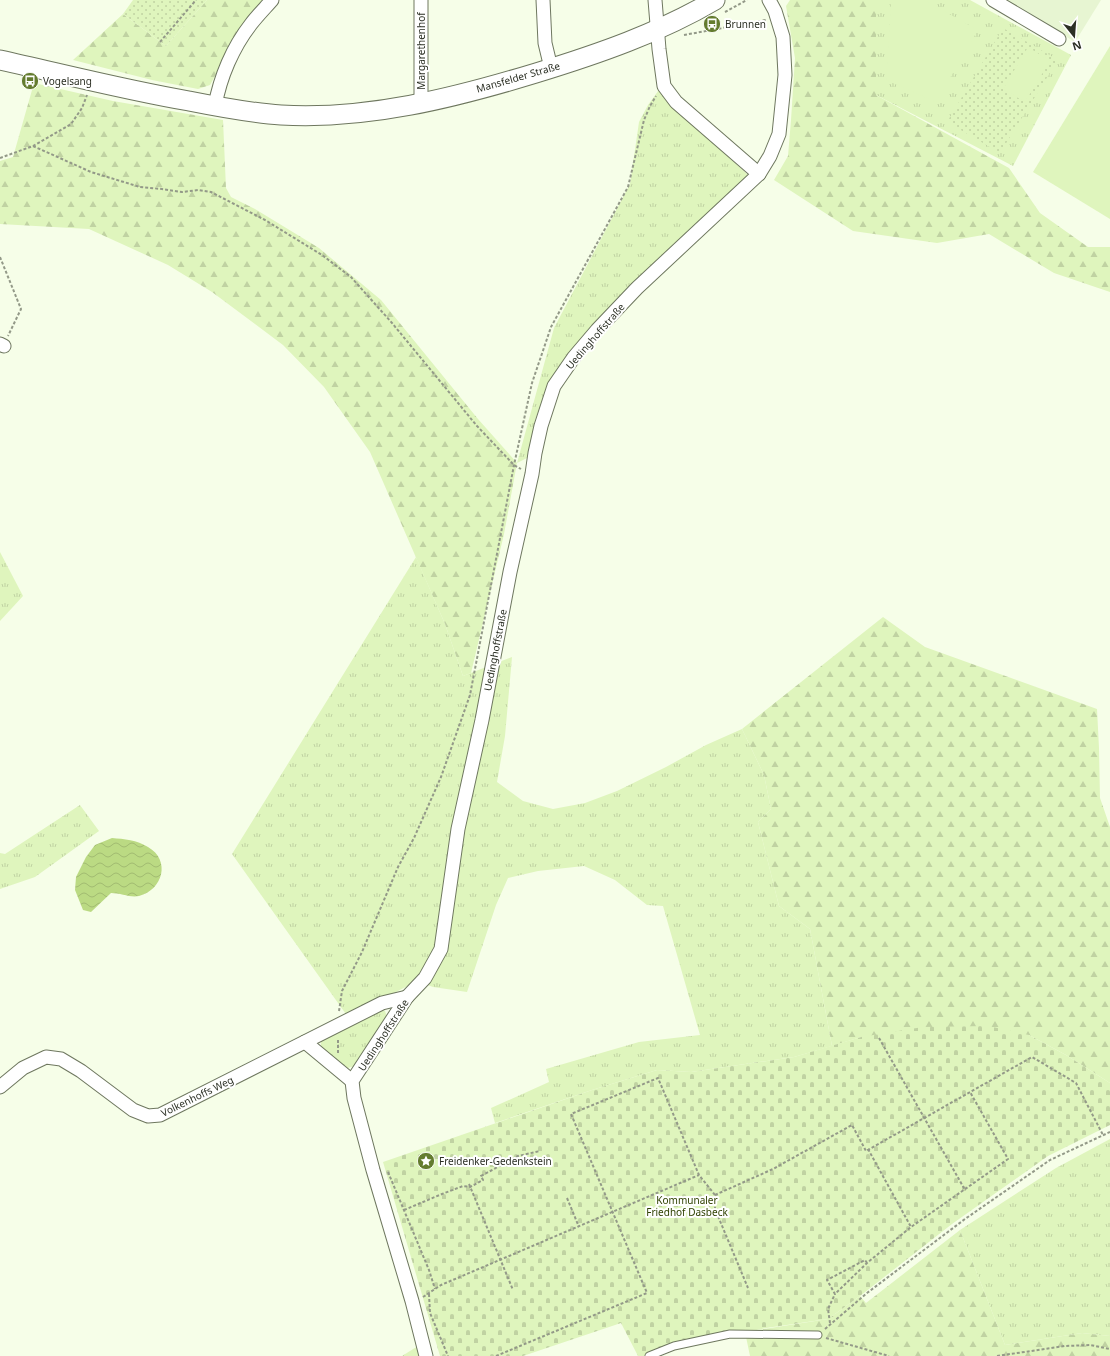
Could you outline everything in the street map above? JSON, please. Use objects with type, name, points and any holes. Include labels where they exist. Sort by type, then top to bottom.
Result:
[{"type":"street","points":[[0,60],[153,95],[215,106],[222,80],[235,50],[251,24],[272,0]]},
{"type":"street","name":"Margarethenhof","points":[[421,103],[422,0]]},
{"type":"street","points":[[542,0],[545,43],[551,68]]},
{"type":"street","points":[[656,0],[659,49],[664,86],[676,102],[759,174]]},
{"type":"street","name":"Mansfelder Straße","points":[[215,106],[280,115],[309,116],[366,112],[421,103],[500,84],[610,48],[658,29],[715,0]]},
{"type":"street","name":"Uedinghoffstraße","points":[[426,1356],[412,1301],[373,1170],[354,1098],[352,1081],[407,997],[425,978],[441,948],[458,829],[482,720],[510,572],[541,426],[554,386],[574,357],[597,330],[637,288],[759,174],[770,156],[779,134],[785,75],[783,37],[769,0]]},
{"type":"street","points":[[993,0],[1059,39]]},
{"type":"street","name":"Volkenhoffs Weg","points":[[0,1087],[23,1068],[46,1057],[61,1059],[81,1071],[133,1110],[148,1116],[160,1115],[382,1003],[407,997]]},
{"type":"street","points":[[305,1042],[352,1081]]},
{"type":"lane","points":[[649,1356],[674,1346],[730,1334],[818,1335]]},
{"type":"path","points":[[160,42],[196,0]]},
{"type":"path","points":[[681,36],[777,18]]},
{"type":"path","points":[[0,158],[33,146],[71,124],[82,108],[92,80]]},
{"type":"path","points":[[338,1069],[338,1026],[342,991],[362,952],[398,867],[414,838],[441,777],[470,695],[514,465],[532,383],[551,327],[628,186],[644,120],[650,106],[664,86]]},
{"type":"path","points":[[33,146],[91,172],[140,187],[182,192],[198,190],[211,192],[266,220],[322,255],[351,277],[392,323],[478,426],[514,465],[532,474]]},
{"type":"path","points":[[0,257],[20,309],[2,345]]},
{"type":"path","points":[[879,1038],[965,1190]]},
{"type":"path","points":[[868,1149],[1032,1057],[1076,1083],[1103,1135]]},
{"type":"path","points":[[496,1356],[647,1293],[571,1114],[658,1078],[700,1174],[715,1195],[715,1209],[748,1288]]},
{"type":"path","points":[[830,1324],[828,1308],[835,1294],[867,1263],[911,1227],[1008,1159],[970,1092]]},
{"type":"path","points":[[715,1195],[773,1169],[852,1125],[866,1150],[868,1149],[911,1227]]},
{"type":"path","points":[[818,1335],[867,1294],[965,1219],[1050,1160],[1110,1132]]},
{"type":"path","points":[[404,1210],[463,1186],[470,1186],[483,1180],[481,1176],[518,1156],[540,1151]]},
{"type":"path","points":[[373,1170],[380,1168],[386,1169],[429,1270],[435,1290]]},
{"type":"path","points":[[412,1301],[429,1294],[441,1285],[700,1174]]},
{"type":"path","points":[[470,1186],[499,1260],[513,1290]]},
{"type":"path","points":[[567,1198],[579,1227]]},
{"type":"path","points":[[835,1294],[827,1280],[865,1260],[867,1263]]},
{"type":"path","points":[[429,1294],[430,1313],[448,1356]]},
{"type":"path","points":[[818,1335],[889,1356]]},
{"type":"path","points":[[996,1356],[1057,1347],[1090,1345],[1110,1349]]},
{"type":"shaded area","points":[[1005,0],[1101,0],[1075,42]]},
{"type":"green space","points":[[133,0],[207,0],[166,46],[123,14]]},
{"type":"green space","points":[[207,0],[263,0],[245,21],[210,85],[198,89],[152,80],[73,60],[123,14],[166,46]]},
{"type":"green space","points":[[790,0],[876,0],[876,95],[1009,168],[1040,213],[1088,247],[1110,247],[1110,292],[1054,273],[989,234],[937,243],[853,231],[774,180],[788,156],[795,58],[786,6]]},
{"type":"green space","points":[[876,0],[970,0],[1071,55],[1013,166],[876,95]]},
{"type":"green space","points":[[891,0],[924,0],[978,30],[936,102],[886,80]]},
{"type":"green space","points":[[1003,28],[1058,60],[1000,153],[947,122]]},
{"type":"green space","points":[[1110,46],[1110,219],[1033,172]]},
{"type":"green space","points":[[1028,47],[1050,61],[1025,102],[1003,89]]},
{"type":"green space","points":[[34,83],[113,101],[223,120],[226,188],[231,197],[255,209],[319,248],[381,300],[478,419],[517,463],[504,534],[471,673],[463,676],[445,624],[370,452],[324,387],[283,345],[212,292],[168,265],[89,229],[0,224],[0,161],[13,157]]},
{"type":"green space","points":[[661,87],[669,101],[749,176],[571,353],[550,380],[535,420],[529,457],[517,463],[554,328],[630,184],[639,122],[648,105]]},
{"type":"green space","points":[[0,552],[23,596],[0,621]]},
{"type":"green space","points":[[416,557],[445,624],[463,676],[512,657],[505,736],[497,782],[523,801],[553,809],[585,803],[617,791],[706,745],[742,729],[764,775],[771,809],[758,822],[779,906],[810,929],[832,1046],[794,1057],[691,1072],[657,1070],[592,1090],[495,1123],[491,1108],[549,1082],[546,1069],[639,1042],[700,1035],[663,906],[647,905],[615,880],[584,866],[538,871],[508,878],[496,905],[467,992],[433,987],[417,981],[348,1017],[232,854]]},
{"type":"green space","points":[[883,617],[925,647],[1097,709],[1100,798],[1110,827],[1110,1083],[1066,1055],[1029,1035],[861,1037],[832,1046],[810,929],[779,906],[758,822],[771,809],[764,775],[742,729]]},
{"type":"green space","points":[[80,805],[99,831],[35,877],[0,889],[0,853],[5,854]]},
{"type":"green space","points":[[378,1010],[385,1011],[387,1017],[354,1066],[342,1070],[324,1053],[321,1038]]},
{"type":"green space","name":"Kommunaler Friedhof Dasbeck","points":[[988,1026],[1029,1035],[1066,1055],[1110,1083],[1110,1125],[1048,1156],[952,1224],[860,1296],[828,1319],[766,1328],[663,1349],[644,1356],[638,1356],[621,1323],[523,1356],[440,1356],[383,1162],[592,1090],[657,1070],[691,1072],[794,1057],[861,1037],[923,1027]]},
{"type":"green space","points":[[1110,1139],[1110,1336],[1082,1333],[1005,1345],[960,1230],[1056,1168]]},
{"type":"green space","points":[[960,1230],[1005,1345],[1082,1333],[1110,1336],[1110,1356],[750,1356],[745,1332],[828,1319],[860,1296],[866,1303]]},
{"type":"green space","points":[[418,1346],[420,1356],[402,1356]]},
{"type":"water","points":[[112,838],[135,841],[148,847],[160,859],[162,867],[161,874],[154,888],[147,893],[139,896],[132,896],[111,893],[91,912],[83,910],[75,890],[76,877],[86,857],[95,845]]},
{"type":"place","name":"Brunnen","points":[[712,24]]},
{"type":"place","name":"Vogelsang","points":[[30,81]]},
{"type":"place","name":"Freidenker-Gedenkstein","points":[[426,1161]]}]
